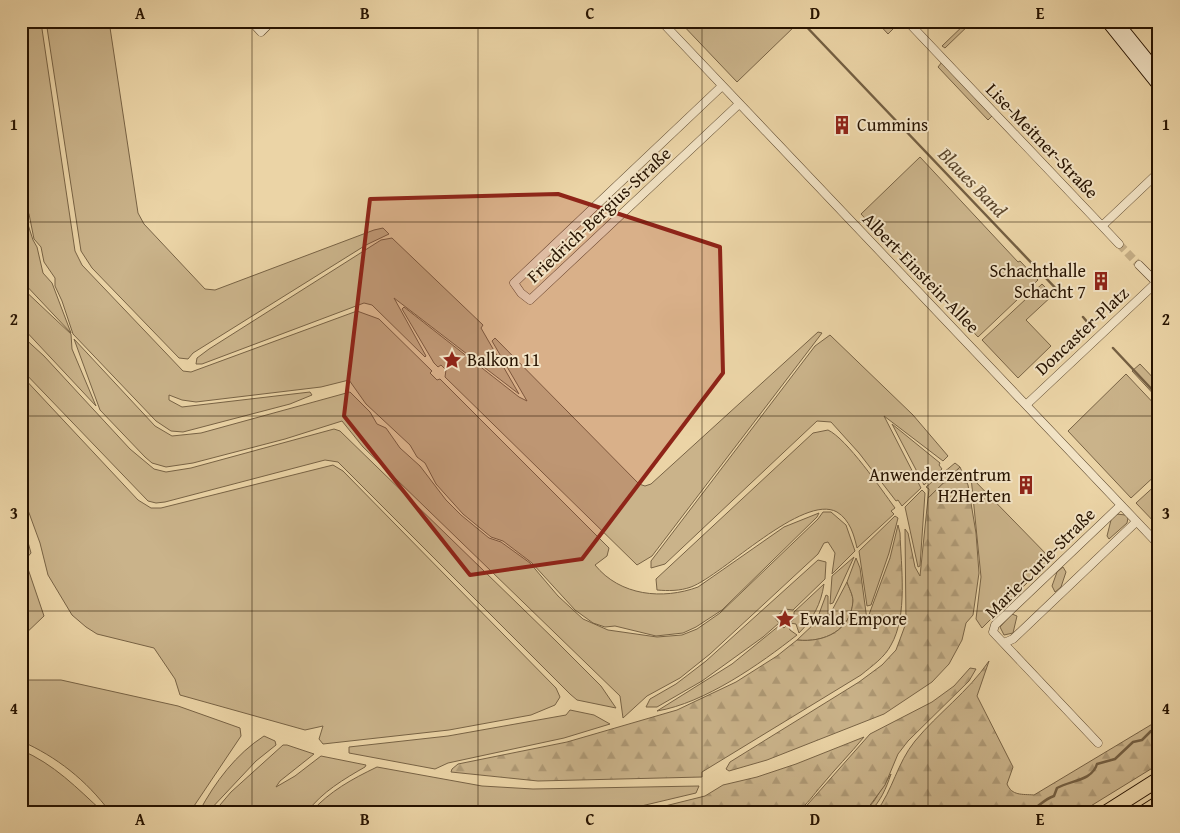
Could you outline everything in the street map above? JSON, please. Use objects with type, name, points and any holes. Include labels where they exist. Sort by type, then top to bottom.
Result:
[{"type":"highway","points":[[1107,812],[1159,779]]},
{"type":"highway","points":[[1145,812],[1159,804]]},
{"type":"main road","points":[[1106,21],[1159,87]]},
{"type":"main road","points":[[1117,21],[1159,73]]},
{"type":"street","points":[[251,21],[261,32],[272,21]]},
{"type":"street","name":"Albert-Einstein-Allee","points":[[661,21],[1159,545]]},
{"type":"street","name":"Lise-Meitner-Straße","points":[[906,21],[1119,244]]},
{"type":"street","name":"Friedrich-Bergius-Straße","points":[[722,86],[514,283],[521,293],[530,300],[739,104]]},
{"type":"street","points":[[1102,226],[1159,172]]},
{"type":"street","points":[[1139,265],[1157,281]]},
{"type":"street","name":"Doncaster-Platz","points":[[1026,405],[1157,281]]},
{"type":"street","name":"Marie-Curie-Straße","points":[[1098,743],[993,632],[995,625],[1120,505]]},
{"type":"street","name":"Marie-Curie-Straße","points":[[1004,643],[1013,639],[1136,522]]},
{"type":"highlighted area","points":[[558,194],[720,247],[723,373],[582,559],[470,575],[344,416],[370,199]]},
{"type":"green space","points":[[25,21],[37,21],[42,29],[75,251],[82,265],[183,371],[191,372],[357,311],[379,319],[432,371],[430,373],[437,380],[440,379],[609,548],[607,556],[595,565],[605,575],[629,589],[657,594],[685,591],[698,587],[784,527],[819,513],[817,517],[722,610],[683,633],[656,636],[615,626],[605,627],[593,623],[575,610],[532,563],[503,541],[491,537],[463,514],[436,484],[425,463],[417,457],[410,445],[366,404],[349,380],[321,387],[196,402],[182,400],[169,395],[169,400],[182,407],[310,392],[312,395],[290,404],[183,432],[171,431],[156,421],[73,334],[55,286],[55,278],[44,262],[41,247],[34,239],[29,214],[21,199],[21,25]]},
{"type":"green space","points":[[46,21],[109,21],[138,213],[144,224],[205,289],[215,290],[374,230],[383,228],[389,234],[366,245],[193,353],[188,359],[179,358],[92,268],[81,251]]},
{"type":"green space","points":[[679,21],[793,21],[796,25],[737,82]]},
{"type":"green space","points":[[876,21],[892,21],[896,26],[888,34]]},
{"type":"green space","points":[[968,21],[973,21],[945,48],[942,46]]},
{"type":"green space","points":[[942,62],[992,116],[988,120],[938,67]]},
{"type":"green space","points":[[920,157],[1018,262],[1020,261],[1038,280],[978,337],[861,214]]},
{"type":"green space","points":[[21,203],[37,247],[43,273],[52,283],[71,333],[21,280]]},
{"type":"green space","points":[[392,238],[483,325],[481,328],[519,394],[394,298],[425,357],[372,305],[364,303],[202,364],[196,364],[197,358],[209,349],[381,240]]},
{"type":"green space","points":[[1042,284],[1053,295],[1026,320],[1051,346],[1018,378],[982,340]]},
{"type":"green space","points":[[21,287],[71,334],[72,349],[96,406],[21,326]]},
{"type":"green space","points":[[404,307],[519,397],[527,401],[492,341],[495,338],[639,484],[645,486],[651,484],[818,332],[822,333],[652,556],[637,565],[445,377],[446,370],[441,365],[438,367],[434,363],[402,309]]},
{"type":"green space","points":[[21,335],[44,356],[130,449],[154,469],[166,472],[191,468],[334,429],[340,431],[601,686],[616,708],[577,700],[570,694],[338,462],[325,460],[165,502],[156,503],[148,501],[21,369]]},
{"type":"green space","points":[[830,335],[913,415],[948,456],[943,461],[884,416],[921,488],[902,506],[831,422],[817,421],[665,564],[651,568],[651,561],[815,346]]},
{"type":"green space","points":[[74,339],[155,426],[172,436],[201,433],[350,392],[370,412],[377,424],[386,428],[400,448],[420,466],[446,500],[461,515],[489,538],[501,542],[530,563],[558,596],[583,619],[608,630],[657,637],[682,635],[697,629],[720,613],[823,512],[831,512],[846,525],[855,551],[832,574],[835,553],[828,542],[824,543],[818,554],[710,654],[680,678],[647,696],[623,718],[620,696],[363,447],[342,421],[285,439],[193,463],[166,467],[152,463],[100,410]]},
{"type":"green space","points":[[1140,364],[1159,384],[1159,400],[1132,371]]},
{"type":"green space","points":[[1126,374],[1159,409],[1159,472],[1131,498],[1068,431]]},
{"type":"green space","points":[[21,375],[138,500],[151,508],[161,508],[333,465],[343,471],[556,688],[560,697],[555,705],[531,715],[449,730],[323,744],[319,739],[323,726],[305,730],[180,695],[175,679],[154,648],[97,634],[86,627],[72,615],[48,575],[40,543],[21,491]]},
{"type":"green space","points":[[892,424],[940,463],[939,465],[942,469],[924,485]]},
{"type":"green space","points":[[828,430],[845,443],[863,465],[895,508],[891,511],[894,514],[857,548],[848,523],[837,512],[822,509],[804,514],[763,538],[705,580],[683,589],[657,590],[656,579],[813,433]]},
{"type":"green space","points":[[955,463],[960,467],[928,498],[929,489],[926,487]]},
{"type":"green space","points":[[960,467],[968,485],[976,533],[979,573],[973,615],[966,623],[962,640],[949,664],[932,682],[884,714],[767,760],[729,771],[726,769],[730,762],[859,682],[882,665],[896,650],[906,623],[905,529],[908,533],[915,567],[920,576],[928,498]]},
{"type":"green space","points":[[971,477],[1051,559],[982,628],[976,619],[981,577]]},
{"type":"green space","points":[[1159,482],[1159,527],[1136,503]]},
{"type":"green space","points":[[922,490],[925,493],[920,566],[918,567],[905,507]]},
{"type":"green space","points":[[1117,514],[1125,515],[1128,518],[1127,523],[1109,539],[1107,536],[1111,520]]},
{"type":"green space","points":[[895,516],[898,518],[889,553],[871,605],[867,606],[859,551]]},
{"type":"green space","points":[[21,517],[31,553],[25,560],[44,616],[21,638]]},
{"type":"green space","points":[[898,525],[900,533],[902,606],[896,633],[885,653],[861,675],[702,772],[702,777],[538,781],[451,772],[458,764],[567,742],[677,710],[736,682],[777,656],[797,640],[826,637],[842,627],[851,611],[853,599],[847,582],[856,558],[860,568],[867,620],[890,558]]},
{"type":"green space","points":[[854,557],[833,603],[830,604],[832,576]]},
{"type":"green space","points":[[818,560],[826,562],[825,579],[793,610],[785,609],[775,618],[779,623],[763,637],[702,681],[657,707],[646,707],[650,699],[676,684],[706,661]]},
{"type":"green space","points":[[1063,567],[1066,572],[1061,587],[1055,592],[1052,586],[1057,572]]},
{"type":"green space","points":[[847,582],[853,601],[851,611],[842,627],[826,637],[797,640],[816,622],[826,595],[828,596],[828,618]]},
{"type":"green space","points":[[824,584],[816,611],[799,633],[796,624],[790,623],[794,619],[794,612]]},
{"type":"green space","points":[[1012,614],[1017,616],[1013,633],[1004,635],[1000,627]]},
{"type":"green space","points":[[788,624],[790,630],[797,635],[749,670],[694,700],[657,711],[732,664],[780,625],[784,628]]},
{"type":"green space","points":[[989,661],[977,696],[1013,767],[1007,784],[1012,791],[1034,795],[1159,720],[1159,764],[1081,812],[876,812],[887,795],[909,749],[933,721],[972,683]]},
{"type":"green space","points":[[970,668],[976,669],[969,681],[908,741],[898,754],[885,785],[865,812],[801,812],[870,734],[932,702],[954,686]]},
{"type":"green space","points":[[21,680],[61,680],[178,706],[240,728],[241,736],[190,812],[110,812],[101,800],[70,770],[47,754],[21,741]]},
{"type":"green space","points":[[570,710],[594,715],[610,724],[564,738],[448,763],[435,769],[349,753],[349,747],[448,736],[566,715]]},
{"type":"green space","points":[[264,736],[275,741],[276,745],[256,761],[208,812],[199,812],[212,790],[235,760]]},
{"type":"green space","points":[[864,737],[797,812],[641,812],[705,796],[723,785],[757,777],[796,764]]},
{"type":"green space","points":[[283,745],[314,754],[280,781],[276,787],[295,776],[321,756],[366,765],[326,792],[307,812],[214,812],[231,792]]},
{"type":"green space","points":[[21,750],[55,769],[103,812],[21,812]]},
{"type":"green space","points":[[377,767],[482,786],[533,789],[699,786],[696,793],[616,812],[311,812],[342,786]]},
{"type":"green space","points":[[891,774],[877,803],[870,812],[865,812],[874,801]]},
{"type":"waterway","name":"Blaues Band","points":[[801,21],[1063,296]]},
{"type":"waterway","name":"Blaues Band","points":[[1083,317],[1089,324]]},
{"type":"waterway","name":"Blaues Band","points":[[1113,348],[1159,397]]},
{"type":"waterway","points":[[1027,812],[1054,796],[1057,788],[1086,777],[1091,774],[1097,764],[1115,759],[1133,742],[1142,740],[1151,731],[1159,727]]},
{"type":"tunnel","points":[[1119,244],[1139,265]]},
{"type":"place","name":"Cummins","points":[[842,125]]},
{"type":"place","name":"Schachthalle Schacht 7","points":[[1101,281]]},
{"type":"place","name":"Balkon 11","points":[[452,360]]},
{"type":"place","name":"Anwenderzentrum H2Herten","points":[[1026,485]]},
{"type":"place","name":"Ewald Empore","points":[[785,619]]}]
